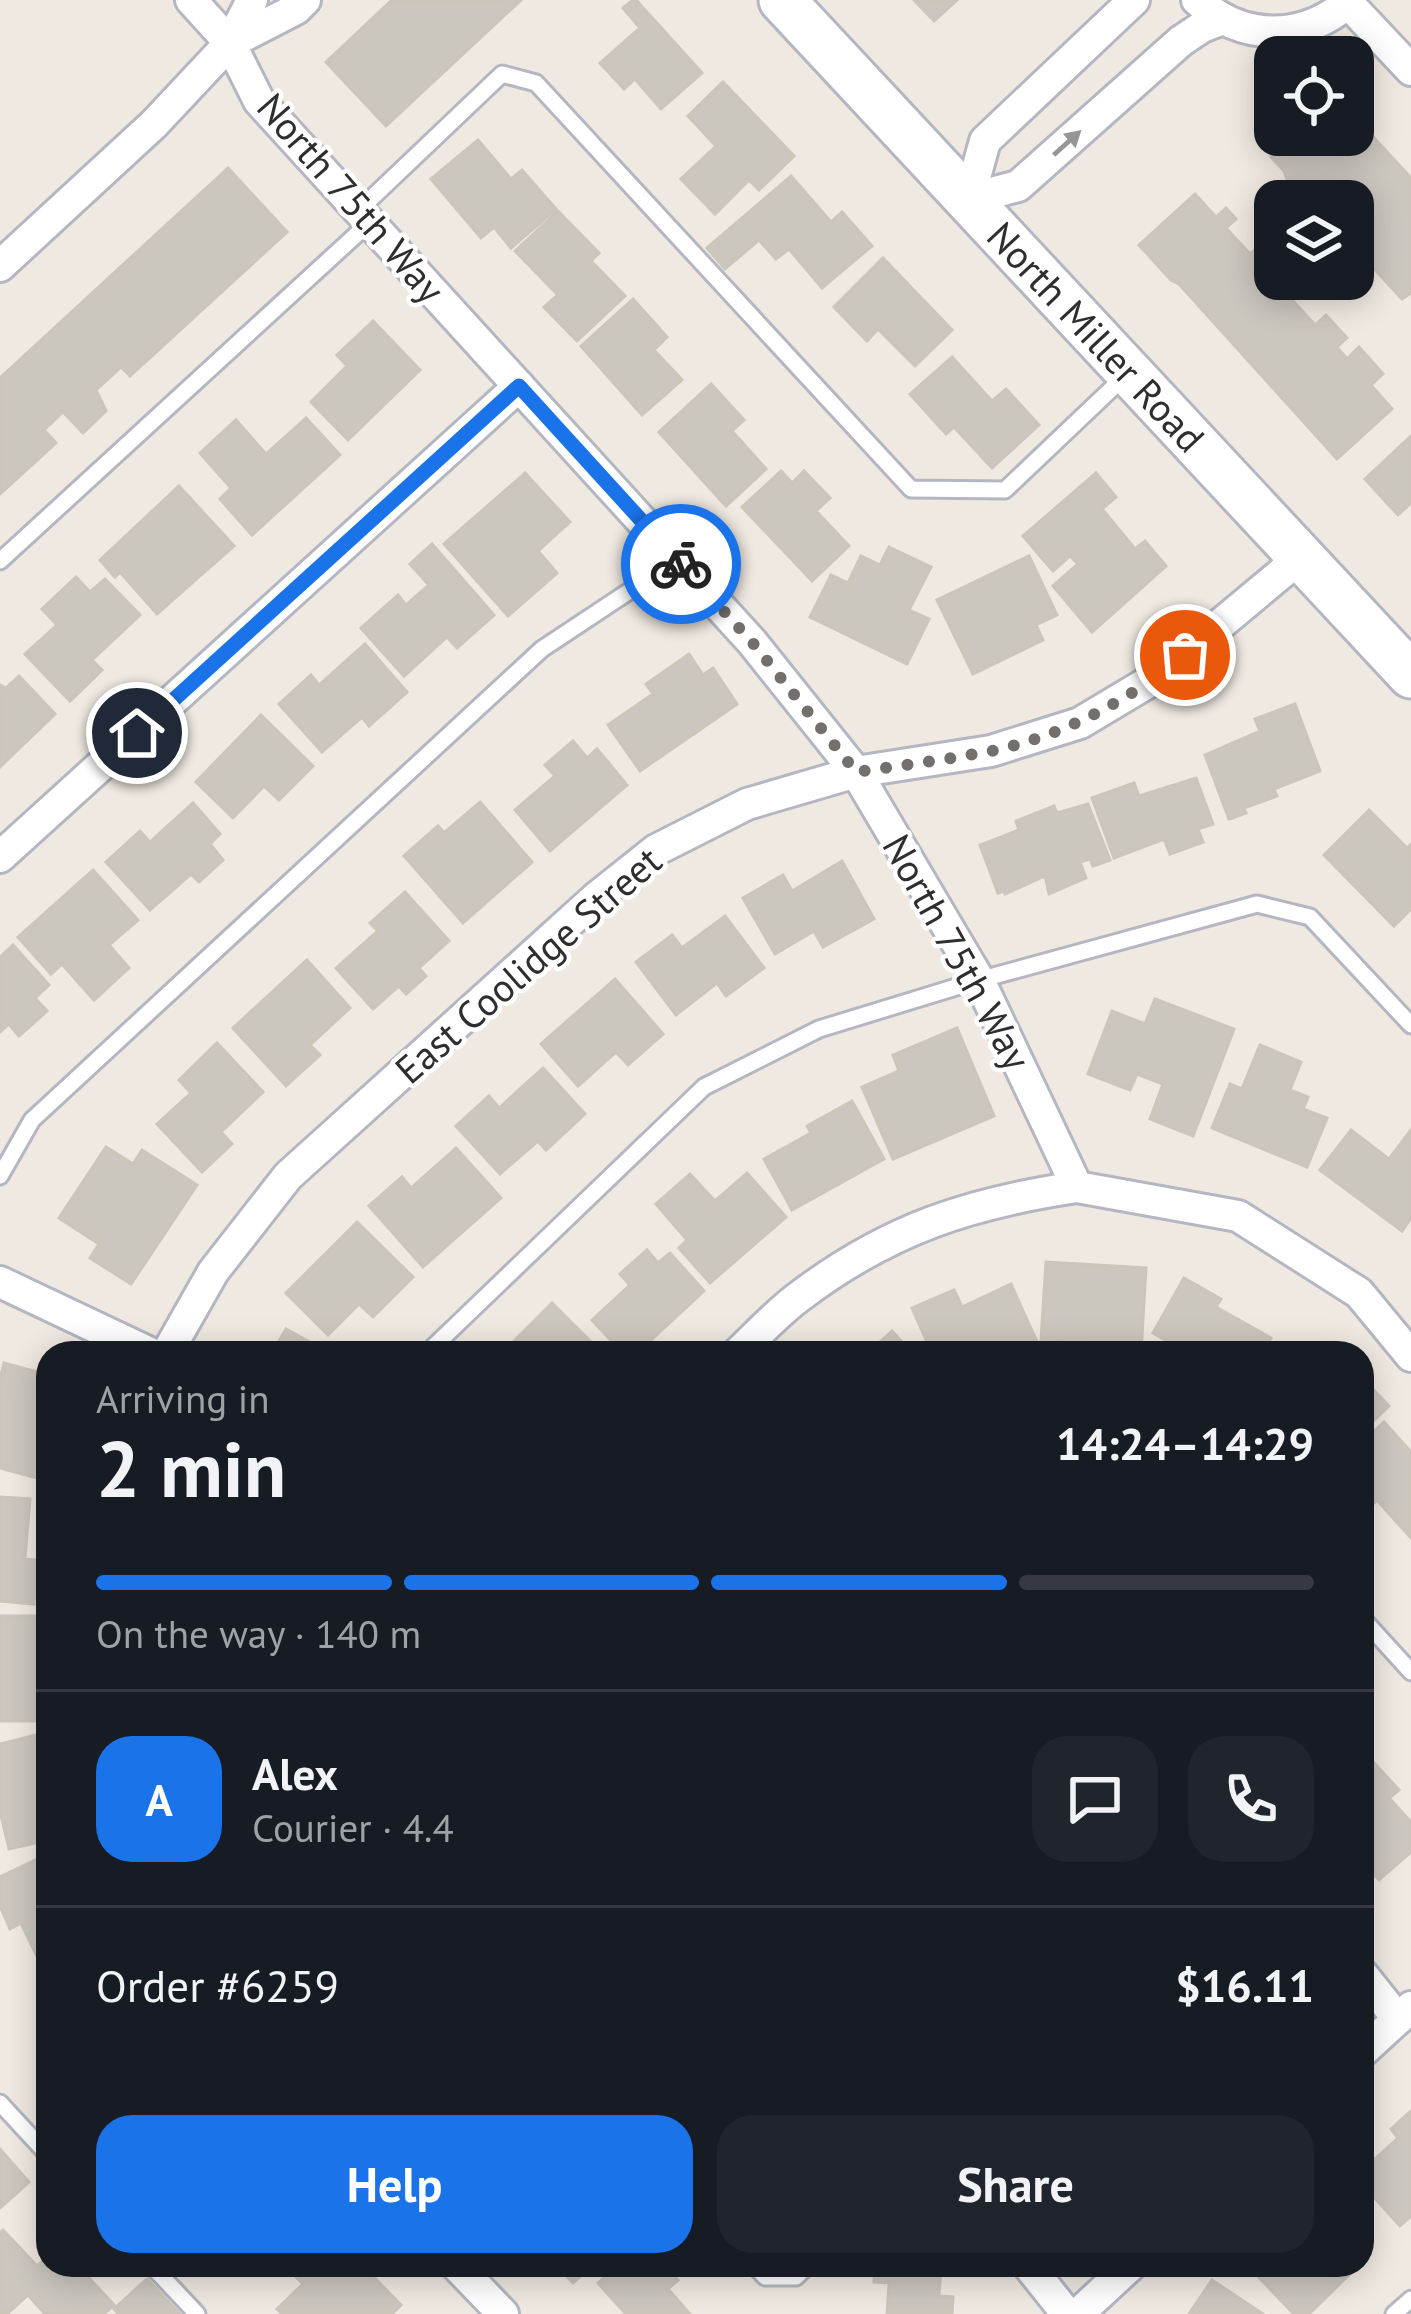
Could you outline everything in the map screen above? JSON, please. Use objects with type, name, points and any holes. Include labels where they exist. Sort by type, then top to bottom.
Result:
[{"type":"street","name":"North 75th Way","points":[[191,0],[230,43],[259,101],[752,642],[856,772],[980,980],[1077,1187]]},
{"type":"street","points":[[0,266],[154,124],[230,43],[252,0]]},
{"type":"street","points":[[230,43],[305,0]]},
{"type":"street","name":"North Miller Road","points":[[782,0],[1411,675]]},
{"type":"street","points":[[969,200],[985,141],[1134,0]]},
{"type":"street","points":[[1197,0],[1213,14],[1246,29],[1282,32],[1318,23],[1349,2],[1411,70]]},
{"type":"street","points":[[969,200],[1018,187],[1181,41],[1223,19]]},
{"type":"street","points":[[0,857],[519,386]]},
{"type":"street","name":"East Coolidge Street","points":[[173,1341],[213,1272],[288,1176],[597,897],[656,850],[747,804],[856,772],[991,751],[1080,722],[1157,677],[1301,557]]},
{"type":"street","points":[[751,1341],[799,1297],[871,1249],[919,1225],[1007,1198],[1077,1187],[1238,1216],[1359,1293],[1411,1356]]},
{"type":"street","points":[[0,1282],[125,1341]]},
{"type":"street","points":[[1374,1985],[1404,2013],[1374,2041]]},
{"type":"street","points":[[468,2277],[503,2314]]},
{"type":"street","points":[[1038,2277],[1067,2314]]},
{"type":"street","points":[[1078,2314],[1118,2277]]},
{"type":"lane","points":[[0,561],[363,217],[502,74],[536,82],[911,489],[1005,490],[1129,372]]},
{"type":"lane","points":[[0,1176],[32,1120],[542,649],[644,582],[674,556]]},
{"type":"lane","points":[[439,1341],[704,1087],[819,1028],[1257,904],[1310,917],[1411,1025]]},
{"type":"lane","points":[[1374,1631],[1411,1672]]},
{"type":"lane","points":[[0,2103],[36,2142]]},
{"type":"lane","points":[[162,2277],[197,2314]]},
{"type":"lane","points":[[765,2277],[796,2277]]},
{"type":"lane","points":[[1394,2314],[1411,2299]]},
{"type":"building","points":[[392,0],[521,0],[386,126],[326,62]]},
{"type":"building","points":[[633,0],[702,73],[661,109],[635,79],[624,89],[600,63],[640,28],[623,8]]},
{"type":"building","points":[[914,0],[957,0],[934,21]]},
{"type":"building","points":[[723,82],[794,156],[759,190],[749,180],[715,214],[681,179],[716,146],[688,116]]},
{"type":"building","points":[[1374,138],[1411,178],[1411,293],[1402,299],[1374,269],[1374,180],[1287,180],[1271,157],[1374,156]]},
{"type":"building","points":[[478,140],[511,179],[522,170],[556,209],[511,248],[494,227],[481,238],[431,179]]},
{"type":"building","points":[[228,168],[287,232],[130,376],[121,367],[96,390],[106,411],[83,433],[63,412],[44,430],[56,443],[0,494],[0,378]]},
{"type":"building","points":[[791,176],[831,222],[842,212],[872,246],[822,288],[789,249],[776,259],[759,240],[725,269],[707,248]]},
{"type":"building","points":[[1195,194],[1216,217],[1226,208],[1236,219],[1226,228],[1250,254],[1254,251],[1254,300],[1292,300],[1315,325],[1326,315],[1347,338],[1337,347],[1347,359],[1359,347],[1383,374],[1371,385],[1392,409],[1337,459],[1139,245]]},
{"type":"building","points":[[558,211],[599,253],[591,261],[625,296],[577,341],[544,307],[558,295],[515,251]]},
{"type":"building","points":[[883,258],[952,330],[915,366],[878,329],[867,341],[834,307]]},
{"type":"building","points":[[633,299],[667,337],[654,350],[682,380],[642,415],[581,346]]},
{"type":"building","points":[[373,321],[420,370],[348,440],[311,402],[347,366],[337,355]]},
{"type":"building","points":[[952,357],[992,401],[1006,389],[1039,425],[992,468],[954,427],[946,434],[910,394]]},
{"type":"building","points":[[711,384],[744,420],[732,431],[766,469],[726,506],[659,432]]},
{"type":"building","points":[[306,418],[340,455],[252,535],[220,499],[231,488],[200,453],[236,420],[266,454]]},
{"type":"building","points":[[1411,436],[1411,503],[1398,515],[1365,479]]},
{"type":"building","points":[[781,471],[792,483],[804,471],[830,498],[816,511],[849,546],[812,581],[742,507]]},
{"type":"building","points":[[525,473],[570,522],[538,551],[557,573],[508,616],[444,544]]},
{"type":"building","points":[[1096,473],[1116,497],[1102,509],[1135,549],[1145,541],[1166,566],[1092,632],[1053,586],[1078,564],[1070,556],[1053,571],[1023,536]]},
{"type":"building","points":[[179,486],[234,546],[157,614],[120,572],[115,577],[100,560]]},
{"type":"building","points":[[432,544],[494,615],[457,648],[447,637],[404,676],[361,628],[398,595],[406,605],[429,585],[410,564]]},
{"type":"building","points":[[889,547],[931,567],[909,610],[929,619],[907,664],[810,617],[831,575],[848,583],[861,556],[880,565]]},
{"type":"building","points":[[1029,556],[1057,615],[1036,625],[1043,640],[973,674],[937,600]]},
{"type":"building","points":[[76,577],[90,592],[105,579],[140,615],[92,660],[102,670],[70,701],[25,654],[57,625],[42,609]]},
{"type":"building","points":[[365,644],[407,692],[369,726],[362,717],[322,752],[279,704],[311,675],[319,685]]},
{"type":"building","points":[[689,654],[703,675],[713,668],[737,704],[640,771],[608,725],[653,694],[646,684]]},
{"type":"building","points":[[19,676],[55,714],[0,767],[0,685],[6,688]]},
{"type":"building","points":[[1295,704],[1320,771],[1274,789],[1277,796],[1229,819],[1205,755],[1260,731],[1255,719]]},
{"type":"building","points":[[261,715],[313,766],[279,800],[264,786],[233,818],[196,782]]},
{"type":"building","points":[[573,741],[587,758],[597,749],[627,785],[550,851],[515,810],[555,776],[545,765]]},
{"type":"building","points":[[1196,778],[1213,824],[1198,829],[1203,842],[1170,854],[1164,839],[1114,858],[1092,798],[1134,783],[1139,796]]},
{"type":"building","points":[[480,802],[532,862],[463,923],[404,856],[438,826],[444,833]]},
{"type":"building","points":[[193,803],[220,834],[210,844],[223,860],[199,882],[191,874],[150,910],[106,862],[140,831],[150,842]]},
{"type":"building","points":[[1088,804],[1110,860],[1093,866],[1090,859],[1080,862],[1086,878],[1049,894],[1045,876],[998,893],[980,845],[1019,830],[1016,821],[1054,806],[1057,813]]},
{"type":"building","points":[[1369,810],[1407,848],[1411,844],[1411,909],[1394,926],[1324,855]]},
{"type":"building","points":[[842,861],[874,919],[823,947],[814,931],[775,954],[743,898],[783,875],[792,891]]},
{"type":"building","points":[[93,870],[138,920],[109,945],[129,968],[94,1000],[62,964],[51,974],[18,937]]},
{"type":"building","points":[[405,892],[449,941],[419,968],[426,976],[406,994],[399,986],[373,1009],[336,968],[378,931],[370,923]]},
{"type":"building","points":[[725,916],[764,968],[726,996],[717,983],[676,1015],[636,962],[672,935],[682,948]]},
{"type":"building","points":[[13,945],[49,985],[35,998],[47,1011],[19,1036],[9,1024],[0,1032],[0,957]]},
{"type":"building","points":[[307,960],[350,1008],[310,1045],[320,1055],[286,1086],[233,1028]]},
{"type":"building","points":[[615,979],[663,1034],[628,1065],[616,1052],[578,1086],[541,1044]]},
{"type":"building","points":[[1155,999],[1234,1029],[1193,1136],[1150,1119],[1163,1084],[1137,1074],[1130,1090],[1088,1074],[1112,1011],[1145,1024]]},
{"type":"building","points":[[957,1028],[994,1116],[893,1159],[862,1087],[899,1071],[893,1055]]},
{"type":"building","points":[[217,1043],[263,1092],[221,1132],[232,1144],[202,1172],[157,1124],[191,1093],[179,1080]]},
{"type":"building","points":[[1260,1045],[1301,1062],[1290,1090],[1308,1097],[1303,1109],[1327,1118],[1307,1167],[1212,1128],[1230,1084],[1242,1089]]},
{"type":"building","points":[[543,1068],[585,1114],[546,1150],[538,1141],[500,1174],[456,1126],[489,1096],[499,1108]]},
{"type":"building","points":[[852,1101],[884,1159],[792,1210],[764,1159],[811,1133],[807,1126]]},
{"type":"building","points":[[1351,1130],[1389,1159],[1411,1130],[1411,1218],[1402,1231],[1320,1170]]},
{"type":"building","points":[[106,1147],[133,1164],[142,1150],[197,1185],[131,1284],[90,1258],[99,1244],[59,1218]]},
{"type":"building","points":[[456,1148],[501,1198],[423,1267],[369,1206],[402,1177],[411,1188]]},
{"type":"building","points":[[747,1173],[786,1217],[710,1283],[679,1248],[687,1240],[656,1204],[690,1174],[715,1201]]},
{"type":"building","points":[[357,1222],[413,1277],[373,1317],[359,1304],[328,1335],[286,1293]]},
{"type":"building","points":[[647,1250],[658,1263],[670,1253],[704,1291],[650,1341],[612,1341],[592,1320],[630,1285],[620,1274]]},
{"type":"building","points":[[1046,1262],[1146,1268],[1142,1341],[1041,1340]]},
{"type":"building","points":[[1184,1278],[1221,1299],[1216,1307],[1271,1338],[1167,1341],[1153,1333]]},
{"type":"building","points":[[1011,1284],[1037,1341],[927,1341],[912,1308],[954,1290],[962,1307]]},
{"type":"building","points":[[552,1303],[590,1341],[514,1341]]},
{"type":"building","points":[[286,1329],[308,1341],[279,1341]]},
{"type":"building","points":[[892,1331],[901,1341],[881,1341]]},
{"type":"building","points":[[4,1363],[36,1372],[36,1478],[0,1468]]},
{"type":"building","points":[[1374,1390],[1389,1406],[1374,1420]]},
{"type":"building","points":[[1384,1422],[1411,1452],[1410,1537],[1377,1500],[1374,1503],[1374,1432]]},
{"type":"building","points":[[0,1497],[30,1499],[25,1559],[36,1560],[34,1604],[0,1601]]},
{"type":"building","points":[[0,1616],[35,1616],[36,1721],[0,1721]]},
{"type":"building","points":[[36,1735],[36,1843],[9,1849],[0,1811],[0,1744]]},
{"type":"building","points":[[1374,1763],[1399,1790],[1389,1798],[1411,1822],[1411,1852],[1379,1880],[1374,1875]]},
{"type":"building","points":[[36,1860],[36,1954],[21,1923],[10,1929],[0,1906],[0,1877]]},
{"type":"building","points":[[1411,2111],[1411,2216],[1400,2226],[1374,2197],[1374,2160],[1398,2138],[1391,2129]]},
{"type":"building","points":[[0,2149],[29,2182],[0,2208]]},
{"type":"building","points":[[3,2230],[36,2265],[36,2277],[88,2277],[114,2305],[104,2314],[45,2314],[28,2295],[7,2314],[0,2314]]},
{"type":"building","points":[[296,2277],[374,2277],[401,2305],[392,2314],[282,2314],[277,2309],[303,2284]]},
{"type":"building","points":[[605,2277],[675,2277],[678,2280],[668,2289],[690,2314],[626,2314],[598,2283]]},
{"type":"building","points":[[874,2277],[940,2277],[939,2296],[953,2297],[952,2314],[887,2314],[889,2283],[874,2282]]},
{"type":"building","points":[[1259,2277],[1347,2277],[1309,2314],[1294,2314]]},
{"type":"building","points":[[147,2279],[180,2314],[118,2314],[114,2309]]},
{"type":"building","points":[[1212,2280],[1263,2314],[1189,2314]]},
{"type":"way so far","points":[[681,564],[752,642],[856,772],[991,751],[1080,722],[1185,655]]},
{"type":"route","points":[[137,733],[519,386],[681,564]]}]
